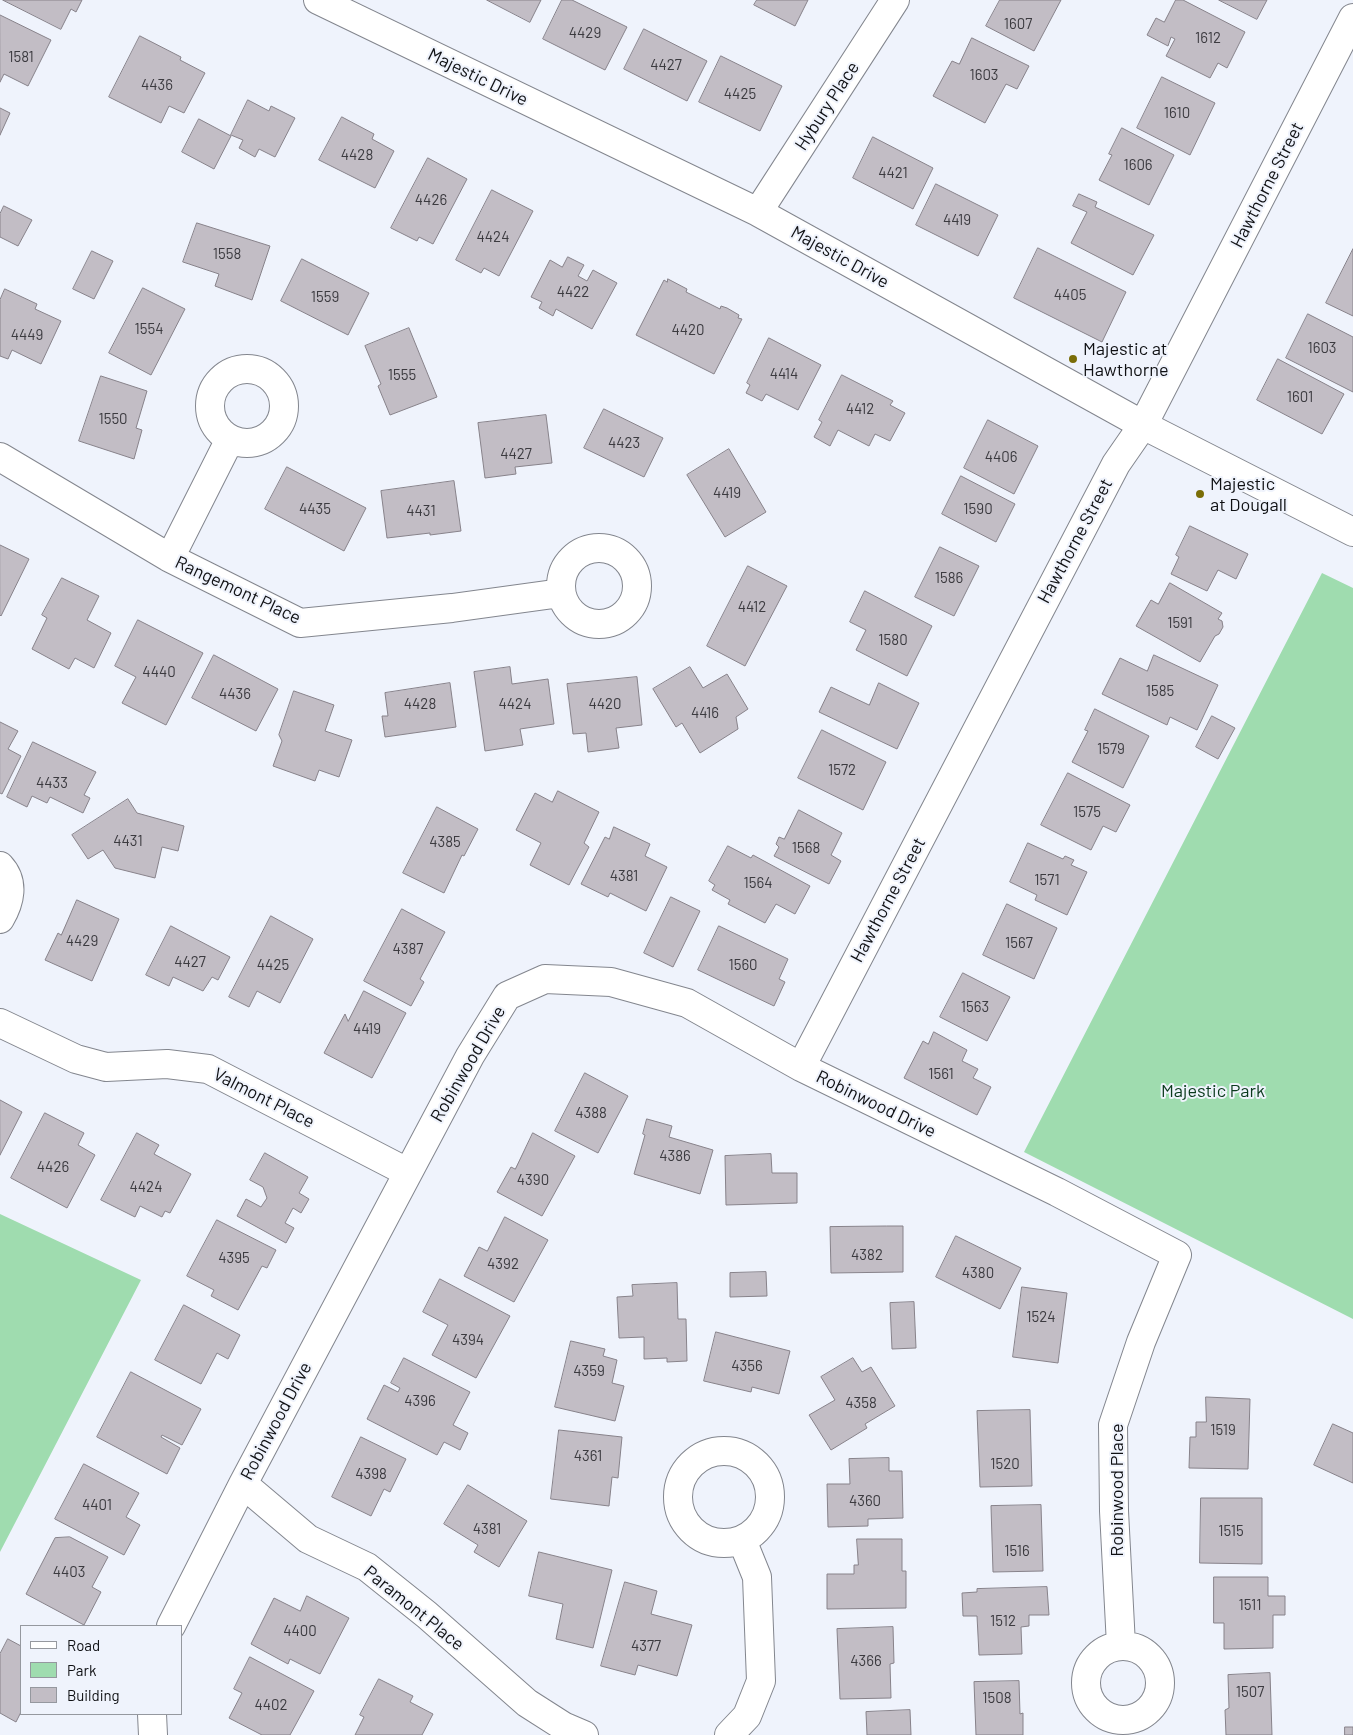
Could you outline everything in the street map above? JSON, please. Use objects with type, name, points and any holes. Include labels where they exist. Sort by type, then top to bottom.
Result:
[{"type":"street","name":"Majestic Drive","points":[[318,0],[758,212],[1143,425],[1353,532]]},
{"type":"street","name":"Hybury Place","points":[[758,212],[895,0]]},
{"type":"street","name":"Hawthorne Street","points":[[801,1067],[1116,464],[1143,425],[1353,18]]},
{"type":"street","points":[[170,558],[230,439]]},
{"type":"street","name":"Rangemont Place","points":[[0,457],[170,558],[300,623],[452,608],[561,593]]},
{"type":"street","points":[[0,866],[9,881],[10,895],[7,907],[0,919]]},
{"type":"street","name":"Robinwood Drive","points":[[172,1625],[243,1484],[470,1056],[508,996],[545,979],[611,982],[687,1003],[801,1067],[1057,1192],[1177,1254]]},
{"type":"street","name":"Valmont Place","points":[[0,1023],[76,1060],[106,1067],[167,1064],[208,1068],[407,1172]]},
{"type":"street","name":"Robinwood Place","points":[[1121,1645],[1114,1511],[1113,1425],[1141,1342],[1177,1254]]},
{"type":"street","name":"Paramont Place","points":[[243,1484],[308,1539],[367,1568],[427,1616],[527,1703],[563,1726],[584,1735]]},
{"type":"street","points":[[729,1735],[747,1716],[760,1681],[758,1577],[742,1540]]},
{"type":"street","points":[[152,1715],[153,1735]]},
{"type":"green space","name":"Majestic Park","points":[[1322,573],[1353,588],[1353,1319],[1024,1152]]},
{"type":"green space","points":[[0,1214],[141,1280],[0,1552]]},
{"type":"building","points":[[3,0],[82,0],[76,12],[71,9],[61,29]]},
{"type":"building","points":[[487,0],[541,0],[530,22]]},
{"type":"building","points":[[562,0],[572,0],[627,27],[605,70],[543,39]]},
{"type":"building","points":[[757,0],[808,0],[795,26],[754,5]]},
{"type":"building","points":[[1000,0],[1061,0],[1034,51],[986,26]]},
{"type":"building","points":[[1176,0],[1183,0],[1245,32],[1227,68],[1218,63],[1210,78],[1166,56],[1175,39],[1171,37],[1168,46],[1147,35],[1156,18],[1164,22]]},
{"type":"building","points":[[1219,0],[1267,0],[1257,19]]},
{"type":"building","points":[[0,15],[51,40],[28,86],[4,74],[0,82]]},
{"type":"building","points":[[644,29],[707,61],[687,101],[624,69]]},
{"type":"building","points":[[140,36],[181,57],[180,60],[205,73],[184,113],[169,106],[161,123],[109,97]]},
{"type":"building","points":[[972,38],[1029,66],[1017,89],[1006,84],[985,123],[933,96],[952,61],[959,64]]},
{"type":"building","points":[[721,56],[782,86],[760,131],[699,102]]},
{"type":"building","points":[[1162,77],[1215,103],[1190,155],[1137,128]]},
{"type":"building","points":[[248,100],[269,111],[271,106],[295,118],[275,157],[259,149],[255,157],[239,148],[243,140],[231,135]]},
{"type":"building","points":[[0,108],[10,113],[0,135]]},
{"type":"building","points":[[342,117],[374,134],[372,139],[394,151],[375,188],[319,160]]},
{"type":"building","points":[[199,119],[231,136],[214,169],[182,152]]},
{"type":"building","points":[[1122,128],[1174,155],[1149,205],[1099,180],[1112,155],[1109,154]]},
{"type":"building","points":[[873,137],[933,168],[913,209],[853,178]]},
{"type":"building","points":[[428,158],[467,179],[433,244],[419,237],[417,241],[391,228]]},
{"type":"building","points":[[936,184],[998,215],[978,256],[916,225]]},
{"type":"building","points":[[492,190],[533,211],[499,276],[484,268],[481,273],[456,260]]},
{"type":"building","points":[[1079,194],[1097,202],[1095,207],[1154,235],[1133,275],[1071,243],[1087,212],[1073,206]]},
{"type":"building","points":[[4,206],[32,220],[18,246],[0,237],[0,214]]},
{"type":"building","points":[[197,223],[270,246],[252,300],[215,286],[219,274],[183,262]]},
{"type":"building","points":[[1038,248],[1126,292],[1102,342],[1014,298]]},
{"type":"building","points":[[1353,249],[1353,316],[1326,303]]},
{"type":"building","points":[[92,251],[113,261],[94,299],[73,289]]},
{"type":"building","points":[[568,257],[584,265],[578,276],[587,281],[593,270],[617,283],[592,329],[556,309],[553,316],[539,308],[542,302],[531,297],[550,260],[562,267]]},
{"type":"building","points":[[302,259],[369,293],[348,335],[281,301]]},
{"type":"building","points":[[668,279],[687,289],[686,292],[720,309],[721,306],[727,308],[739,315],[738,318],[742,319],[714,374],[636,335],[664,280],[667,282]]},
{"type":"building","points":[[143,288],[185,309],[151,375],[109,353]]},
{"type":"building","points":[[5,289],[37,304],[35,309],[61,321],[41,364],[12,350],[8,359],[0,356],[0,300]]},
{"type":"building","points":[[1308,314],[1353,337],[1353,392],[1286,358]]},
{"type":"building","points":[[409,328],[437,397],[390,415],[378,386],[381,384],[365,346]]},
{"type":"building","points":[[769,338],[821,365],[798,410],[766,394],[762,401],[746,393],[750,385],[747,383]]},
{"type":"building","points":[[1278,359],[1344,394],[1322,434],[1257,400]]},
{"type":"building","points":[[842,375],[893,401],[890,405],[905,413],[890,441],[875,434],[869,446],[838,430],[830,446],[814,437],[822,422],[819,420]]},
{"type":"building","points":[[101,376],[147,391],[136,428],[142,430],[134,459],[79,441]]},
{"type":"building","points":[[604,409],[663,438],[644,477],[584,448]]},
{"type":"building","points":[[546,415],[552,463],[515,467],[516,474],[485,478],[478,423]]},
{"type":"building","points":[[988,420],[1038,446],[1014,494],[964,468]]},
{"type":"building","points":[[729,449],[766,512],[725,537],[687,475]]},
{"type":"building","points":[[287,467],[366,508],[344,551],[265,509]]},
{"type":"building","points":[[961,476],[1015,504],[996,542],[942,514]]},
{"type":"building","points":[[454,481],[461,531],[387,538],[381,491]]},
{"type":"building","points":[[1190,526],[1248,554],[1236,579],[1218,570],[1207,591],[1171,574],[1179,557],[1176,555]]},
{"type":"building","points":[[0,545],[29,559],[1,616],[0,615]]},
{"type":"building","points":[[940,547],[979,566],[954,616],[915,597]]},
{"type":"building","points":[[748,566],[787,586],[745,666],[707,646]]},
{"type":"building","points":[[62,578],[99,596],[87,620],[111,633],[94,668],[75,658],[69,669],[32,649],[47,618],[42,615]]},
{"type":"building","points":[[1170,583],[1222,613],[1218,619],[1222,621],[1223,627],[1219,634],[1215,636],[1200,662],[1136,626],[1151,600],[1158,604]]},
{"type":"building","points":[[865,591],[932,626],[907,676],[856,650],[866,630],[850,622]]},
{"type":"building","points":[[138,620],[203,653],[166,725],[122,703],[136,677],[115,666]]},
{"type":"building","points":[[214,655],[278,689],[256,731],[192,698]]},
{"type":"building","points":[[1154,655],[1218,685],[1197,730],[1170,717],[1167,725],[1102,694],[1120,658],[1147,671]]},
{"type":"building","points":[[510,667],[512,684],[548,679],[554,724],[520,729],[523,745],[485,751],[474,672]]},
{"type":"building","points":[[690,667],[703,688],[727,674],[748,709],[736,717],[738,729],[700,753],[682,723],[676,727],[653,689]]},
{"type":"building","points":[[637,677],[642,725],[616,728],[619,748],[588,752],[586,733],[573,734],[567,684]]},
{"type":"building","points":[[450,683],[456,727],[385,737],[382,716],[388,716],[385,693]]},
{"type":"building","points":[[879,683],[919,703],[897,749],[819,712],[831,687],[869,705]]},
{"type":"building","points":[[294,691],[334,705],[325,731],[352,740],[339,777],[319,770],[315,781],[273,766],[282,741],[279,735]]},
{"type":"building","points":[[1095,709],[1149,736],[1123,788],[1072,762],[1088,731],[1085,730]]},
{"type":"building","points":[[1212,716],[1235,728],[1218,759],[1196,747]]},
{"type":"building","points":[[0,722],[18,731],[8,749],[21,756],[2,794],[0,793]]},
{"type":"building","points":[[822,730],[886,762],[863,810],[798,778]]},
{"type":"building","points":[[33,742],[96,772],[84,795],[90,798],[83,813],[50,797],[47,803],[32,796],[27,807],[7,797]]},
{"type":"building","points":[[1068,773],[1130,805],[1116,832],[1103,826],[1091,850],[1041,825]]},
{"type":"building","points":[[558,791],[599,812],[584,843],[589,847],[569,885],[530,865],[541,843],[516,830],[535,793],[552,802]]},
{"type":"building","points":[[128,799],[137,813],[184,826],[178,851],[162,847],[155,878],[115,868],[103,850],[88,859],[72,835]]},
{"type":"building","points":[[437,807],[478,829],[464,856],[462,855],[444,893],[403,873]]},
{"type":"building","points":[[799,810],[842,833],[831,855],[841,861],[829,884],[774,856],[779,847],[776,844],[779,837],[784,839]]},
{"type":"building","points":[[614,827],[650,844],[645,856],[667,867],[646,911],[610,893],[608,897],[581,884],[605,837],[609,839]]},
{"type":"building","points":[[1028,843],[1063,859],[1065,856],[1074,860],[1071,865],[1087,872],[1067,915],[1035,900],[1037,895],[1010,882]]},
{"type":"building","points":[[728,846],[751,858],[753,855],[810,886],[795,914],[776,904],[765,923],[728,904],[730,900],[712,890],[715,885],[709,881]]},
{"type":"building","points":[[671,897],[700,911],[673,967],[644,953]]},
{"type":"building","points":[[77,900],[119,919],[92,981],[45,960],[58,933],[61,935]]},
{"type":"building","points":[[1007,904],[1057,928],[1034,979],[983,955]]},
{"type":"building","points":[[402,909],[445,932],[420,979],[424,982],[411,1006],[364,981]]},
{"type":"building","points":[[271,916],[313,939],[280,1003],[257,991],[249,1007],[229,997]]},
{"type":"building","points":[[171,926],[230,957],[218,980],[212,977],[203,991],[173,977],[169,986],[146,975]]},
{"type":"building","points":[[719,926],[788,959],[779,979],[785,982],[774,1006],[698,970]]},
{"type":"building","points":[[963,973],[1010,997],[987,1041],[940,1017]]},
{"type":"building","points":[[364,991],[406,1013],[372,1078],[324,1053],[345,1014],[348,1021]]},
{"type":"building","points":[[934,1032],[967,1050],[962,1061],[978,1069],[973,1078],[991,1087],[977,1115],[904,1078],[923,1041],[928,1044]]},
{"type":"building","points":[[585,1073],[628,1096],[598,1153],[555,1131]]},
{"type":"building","points":[[0,1100],[22,1112],[0,1155]]},
{"type":"building","points":[[45,1113],[84,1133],[78,1145],[95,1155],[67,1208],[11,1178]]},
{"type":"building","points":[[647,1119],[672,1126],[669,1137],[713,1150],[700,1194],[634,1174],[645,1135],[643,1134]]},
{"type":"building","points":[[137,1133],[159,1145],[154,1154],[191,1174],[170,1213],[165,1211],[162,1217],[140,1206],[135,1217],[101,1200]]},
{"type":"building","points":[[533,1133],[575,1156],[542,1216],[497,1192],[511,1167],[515,1169]]},
{"type":"building","points":[[265,1153],[308,1177],[299,1193],[309,1199],[301,1213],[293,1208],[285,1223],[294,1228],[286,1243],[237,1216],[246,1199],[261,1207],[267,1198],[263,1187],[250,1180]]},
{"type":"building","points":[[771,1154],[772,1173],[797,1173],[797,1203],[726,1205],[725,1156]]},
{"type":"building","points":[[505,1217],[548,1240],[514,1302],[464,1276],[479,1247],[487,1251]]},
{"type":"building","points":[[217,1220],[276,1250],[267,1268],[262,1266],[238,1310],[211,1296],[214,1290],[187,1276]]},
{"type":"building","points":[[903,1226],[903,1272],[831,1273],[830,1227]]},
{"type":"building","points":[[956,1236],[1021,1268],[1000,1309],[936,1277]]},
{"type":"building","points":[[766,1272],[767,1296],[730,1297],[730,1273]]},
{"type":"building","points":[[440,1279],[510,1316],[476,1378],[432,1355],[448,1325],[423,1312]]},
{"type":"building","points":[[677,1283],[678,1319],[686,1319],[687,1361],[667,1362],[667,1358],[644,1359],[644,1337],[619,1338],[617,1297],[633,1296],[632,1285]]},
{"type":"building","points":[[1022,1287],[1067,1293],[1058,1363],[1013,1357]]},
{"type":"building","points":[[914,1302],[916,1348],[892,1349],[890,1303]]},
{"type":"building","points":[[184,1305],[240,1335],[228,1359],[217,1353],[201,1384],[155,1360]]},
{"type":"building","points":[[716,1332],[790,1351],[779,1394],[752,1387],[751,1392],[704,1381]]},
{"type":"building","points":[[571,1341],[605,1349],[603,1356],[617,1360],[612,1383],[624,1386],[615,1421],[555,1407]]},
{"type":"building","points":[[404,1358],[470,1392],[453,1425],[468,1433],[460,1450],[444,1442],[437,1455],[367,1419],[384,1385],[398,1392],[400,1388],[391,1383]]},
{"type":"building","points":[[853,1358],[862,1372],[871,1367],[895,1406],[865,1424],[867,1428],[831,1450],[809,1415],[835,1400],[821,1377]]},
{"type":"building","points":[[131,1372],[201,1409],[182,1445],[162,1435],[161,1437],[180,1448],[167,1474],[97,1437]]},
{"type":"building","points":[[1206,1397],[1250,1399],[1248,1469],[1189,1468],[1190,1437],[1196,1437],[1196,1422],[1206,1422]]},
{"type":"building","points":[[1030,1410],[1032,1486],[980,1487],[977,1411]]},
{"type":"building","points":[[1333,1424],[1353,1433],[1353,1483],[1314,1465]]},
{"type":"building","points":[[559,1430],[622,1437],[618,1478],[612,1477],[609,1506],[551,1499]]},
{"type":"building","points":[[361,1437],[406,1459],[390,1492],[384,1489],[371,1516],[332,1497]]},
{"type":"building","points":[[889,1458],[889,1471],[902,1471],[903,1518],[868,1519],[868,1526],[828,1527],[827,1484],[850,1484],[849,1459]]},
{"type":"building","points":[[84,1464],[139,1493],[126,1517],[140,1525],[124,1555],[55,1519]]},
{"type":"building","points":[[468,1485],[527,1521],[499,1567],[474,1552],[478,1545],[444,1524]]},
{"type":"building","points":[[1201,1498],[1262,1498],[1262,1564],[1200,1563]]},
{"type":"building","points":[[1041,1505],[1043,1571],[993,1572],[991,1506]]},
{"type":"building","points":[[70,1537],[108,1557],[92,1587],[101,1592],[84,1625],[26,1594],[55,1538]]},
{"type":"building","points":[[857,1539],[902,1539],[902,1571],[906,1571],[906,1608],[827,1609],[827,1574],[854,1574],[854,1565],[858,1565]]},
{"type":"building","points":[[539,1552],[612,1570],[593,1648],[556,1639],[563,1604],[529,1596]]},
{"type":"building","points":[[1214,1577],[1268,1577],[1268,1596],[1285,1596],[1285,1615],[1273,1615],[1273,1648],[1224,1649],[1224,1623],[1214,1623]]},
{"type":"building","points":[[625,1582],[657,1591],[651,1614],[692,1625],[677,1676],[638,1665],[635,1675],[601,1666]]},
{"type":"building","points":[[1047,1587],[1049,1615],[1029,1615],[1029,1626],[1021,1627],[1022,1654],[979,1655],[977,1616],[963,1616],[962,1593],[977,1592],[977,1589]]},
{"type":"building","points":[[307,1596],[349,1618],[320,1674],[290,1659],[288,1664],[251,1644],[274,1598],[300,1611]]},
{"type":"building","points":[[893,1627],[894,1663],[890,1664],[891,1698],[840,1699],[837,1629]]},
{"type":"building","points":[[8,1639],[20,1645],[20,1714],[16,1722],[0,1713],[0,1654]]},
{"type":"building","points":[[250,1657],[314,1691],[290,1735],[262,1735],[229,1718],[242,1693],[234,1689]]},
{"type":"building","points":[[1270,1673],[1272,1735],[1226,1735],[1225,1710],[1229,1708],[1228,1675]]},
{"type":"building","points":[[379,1679],[413,1696],[410,1702],[433,1714],[422,1735],[355,1735],[364,1717],[360,1715]]},
{"type":"building","points":[[1019,1681],[1020,1714],[1023,1713],[1023,1735],[976,1735],[974,1682]]},
{"type":"building","points":[[910,1710],[911,1735],[867,1735],[866,1712]]},
{"type":"building","points":[[1345,1727],[1353,1727],[1353,1735],[1345,1735]]},
{"type":"place","name":"Majestic at Hawthorne","points":[[1073,359]]},
{"type":"place","name":"Majestic at Dougall","points":[[1200,494]]}]
